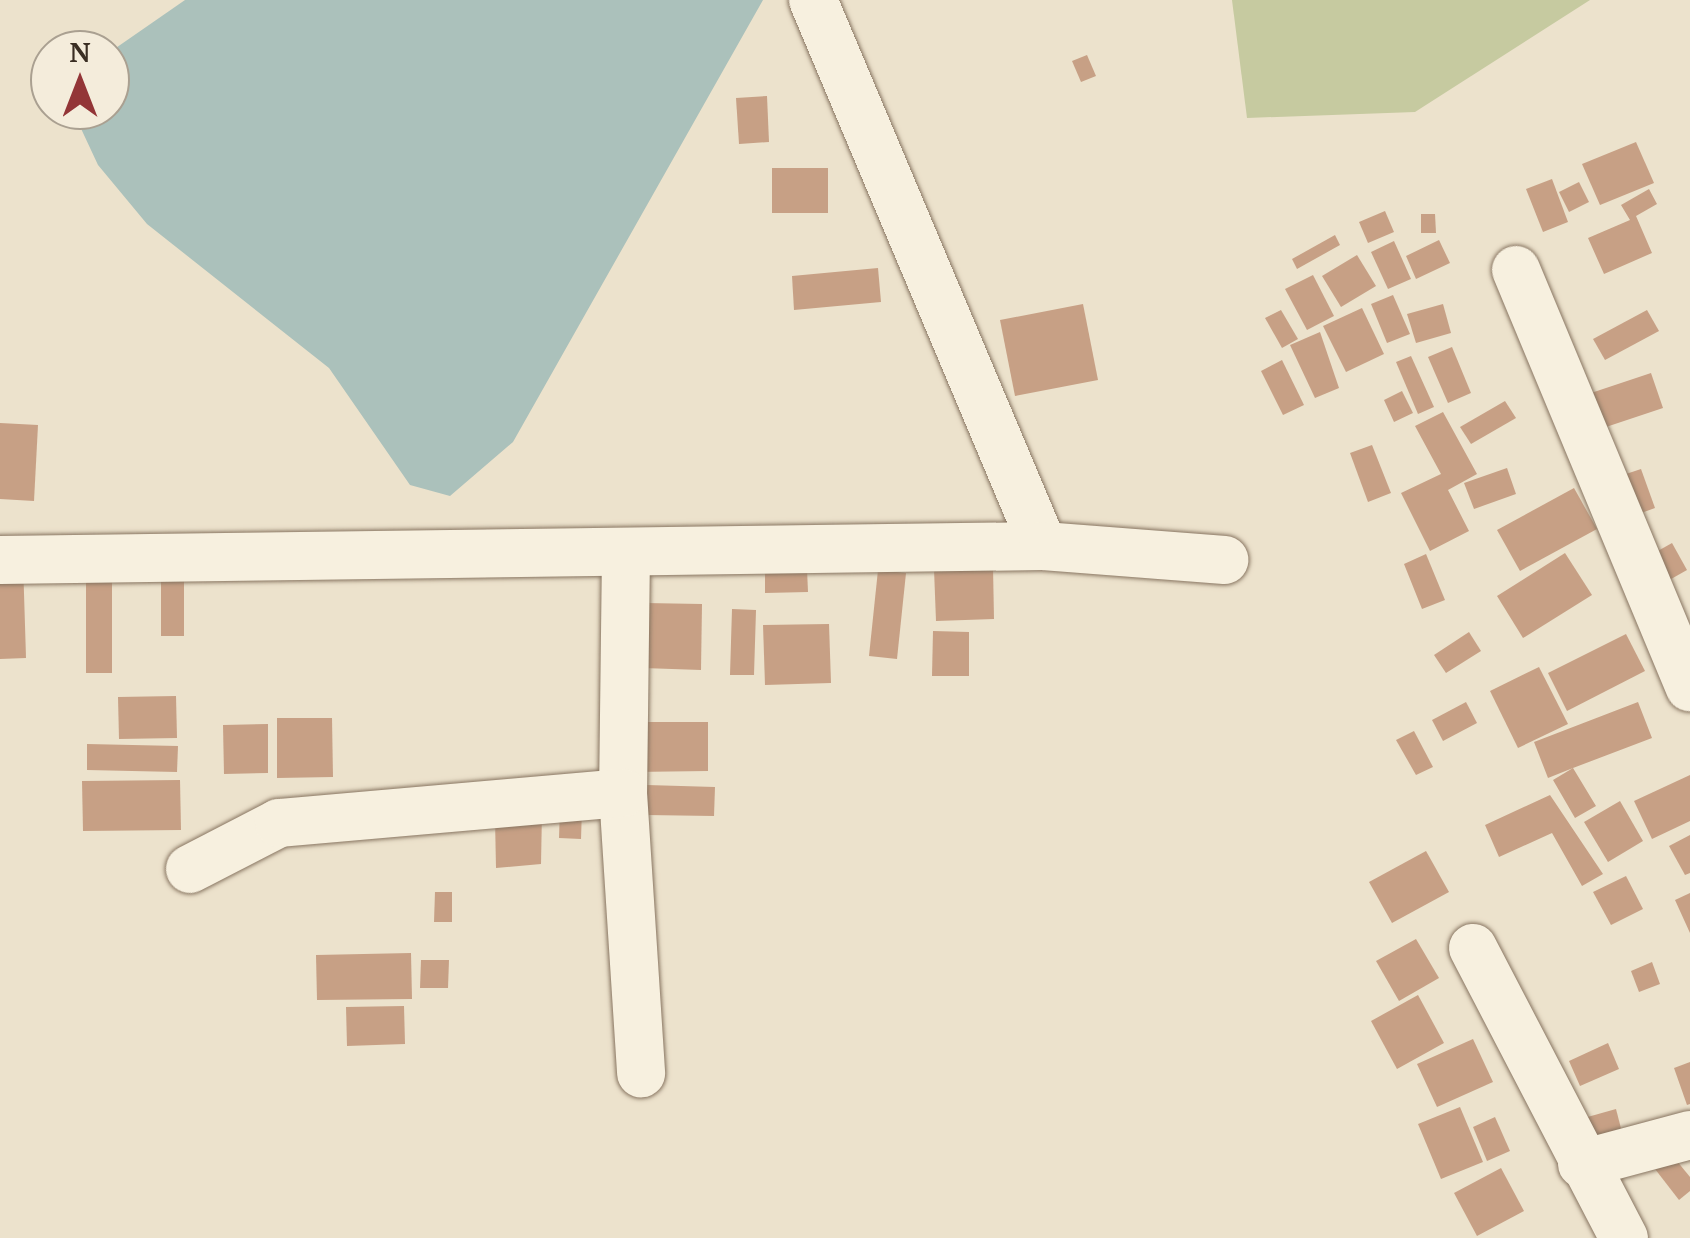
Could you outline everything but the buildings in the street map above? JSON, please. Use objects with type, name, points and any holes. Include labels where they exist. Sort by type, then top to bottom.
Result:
[{"type":"street","points":[[813,0],[1043,546]]},
{"type":"street","points":[[1516,270],[1690,687]]},
{"type":"street","points":[[0,560],[1043,546],[1224,560]]},
{"type":"street","points":[[626,552],[623,793],[641,1073]]},
{"type":"street","points":[[190,869],[279,823],[623,793]]},
{"type":"street","points":[[1472,948],[1624,1238]]},
{"type":"street","points":[[1582,1164],[1690,1135]]},
{"type":"green space","points":[[1232,0],[1590,0],[1415,112],[1247,118]]},
{"type":"water","points":[[185,0],[763,0],[513,442],[450,496],[410,485],[329,368],[147,224],[98,165],[82,130],[130,130],[130,38]]}]
